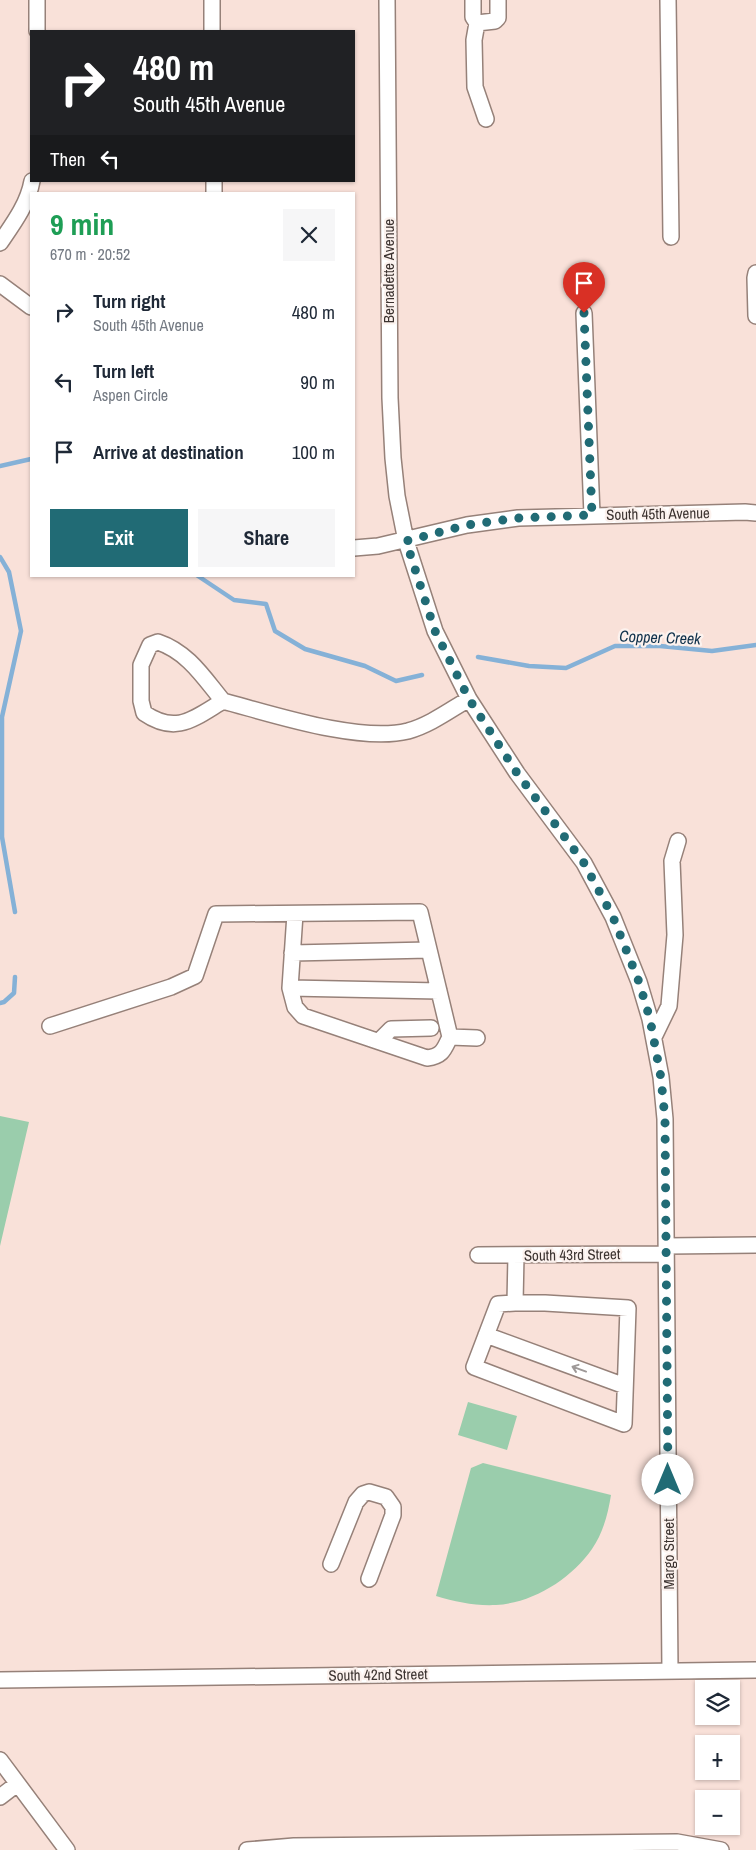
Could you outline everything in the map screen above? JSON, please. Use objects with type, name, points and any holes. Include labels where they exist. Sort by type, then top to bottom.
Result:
[{"type":"street","points":[[36,0],[37,30]]},
{"type":"street","points":[[212,0],[212,30]]},
{"type":"street","name":"Bernadette Avenue","points":[[387,0],[390,398],[397,496],[406,541]]},
{"type":"street","points":[[473,0],[473,17],[477,23],[474,40],[476,87],[486,119]]},
{"type":"street","points":[[477,23],[495,21],[498,18],[498,0]]},
{"type":"street","points":[[668,0],[671,237]]},
{"type":"street","points":[[0,243],[17,217],[31,188],[32,182]]},
{"type":"street","points":[[756,273],[756,316]]},
{"type":"street","points":[[0,284],[30,306]]},
{"type":"street","points":[[584,313],[592,515]]},
{"type":"street","name":"South 45th Avenue","points":[[355,548],[406,541],[467,525],[518,518],[756,513]]},
{"type":"street","name":"Margo Street","points":[[406,541],[435,631],[469,699],[517,773],[584,863],[613,917],[639,982],[654,1037],[665,1119],[670,1672]]},
{"type":"street","points":[[223,701],[175,726],[156,722],[144,713],[141,701],[141,665],[150,645],[158,642],[182,654],[199,671],[223,701],[338,729],[385,734],[408,730],[425,724],[469,699]]},
{"type":"street","points":[[654,1037],[669,1006],[675,935],[672,861],[678,841]]},
{"type":"street","points":[[50,1026],[171,987],[195,976],[216,914],[420,912],[450,1037],[443,1051],[436,1057],[427,1058],[303,1016],[295,1007],[290,988],[295,914]]},
{"type":"street","points":[[292,953],[429,950]]},
{"type":"street","points":[[290,988],[439,991]]},
{"type":"street","points":[[379,1042],[392,1029],[431,1028]]},
{"type":"street","points":[[450,1037],[477,1038]]},
{"type":"street","name":"South 43rd Street","points":[[478,1255],[516,1256],[756,1245]]},
{"type":"street","points":[[514,1303],[516,1256]]},
{"type":"street","points":[[514,1303],[628,1308],[624,1424],[474,1368],[498,1304],[514,1303]]},
{"type":"street","points":[[486,1335],[625,1386]]},
{"type":"street","points":[[331,1564],[356,1502],[363,1494],[369,1492],[386,1497],[393,1507],[393,1515],[369,1579]]},
{"type":"street","name":"South 42nd Street","points":[[0,1680],[756,1670]]},
{"type":"street","points":[[0,1760],[67,1850]]},
{"type":"street","points":[[0,1797],[17,1784]]},
{"type":"street","points":[[247,1850],[294,1846],[677,1842],[721,1850]]},
{"type":"green space","points":[[0,1116],[29,1122],[0,1246]]},
{"type":"green space","points":[[468,1402],[517,1416],[507,1450],[458,1435]]},
{"type":"green space","points":[[483,1463],[611,1495],[602,1530],[596,1543],[583,1560],[550,1588],[524,1600],[488,1605],[458,1602],[436,1596],[471,1468]]},
{"type":"waterway","name":"Copper Creek","points":[[0,466],[30,459]]},
{"type":"waterway","points":[[0,557],[9,572],[21,631],[2,717],[2,837],[15,912]]},
{"type":"waterway","name":"Copper Creek","points":[[200,577],[234,600],[266,604],[275,631],[305,649],[365,666],[396,681],[422,675]]},
{"type":"waterway","name":"Copper Creek","points":[[478,657],[529,666],[566,668],[615,646],[660,646],[712,651],[756,645]]},
{"type":"waterway","points":[[0,1003],[4,1002],[14,993],[15,977]]},
{"type":"route","points":[[584,313],[592,515],[518,518],[467,525],[406,541],[435,631],[469,699],[517,773],[584,863],[613,917],[639,982],[650,1019],[661,1078],[665,1119],[668,1480]]}]
